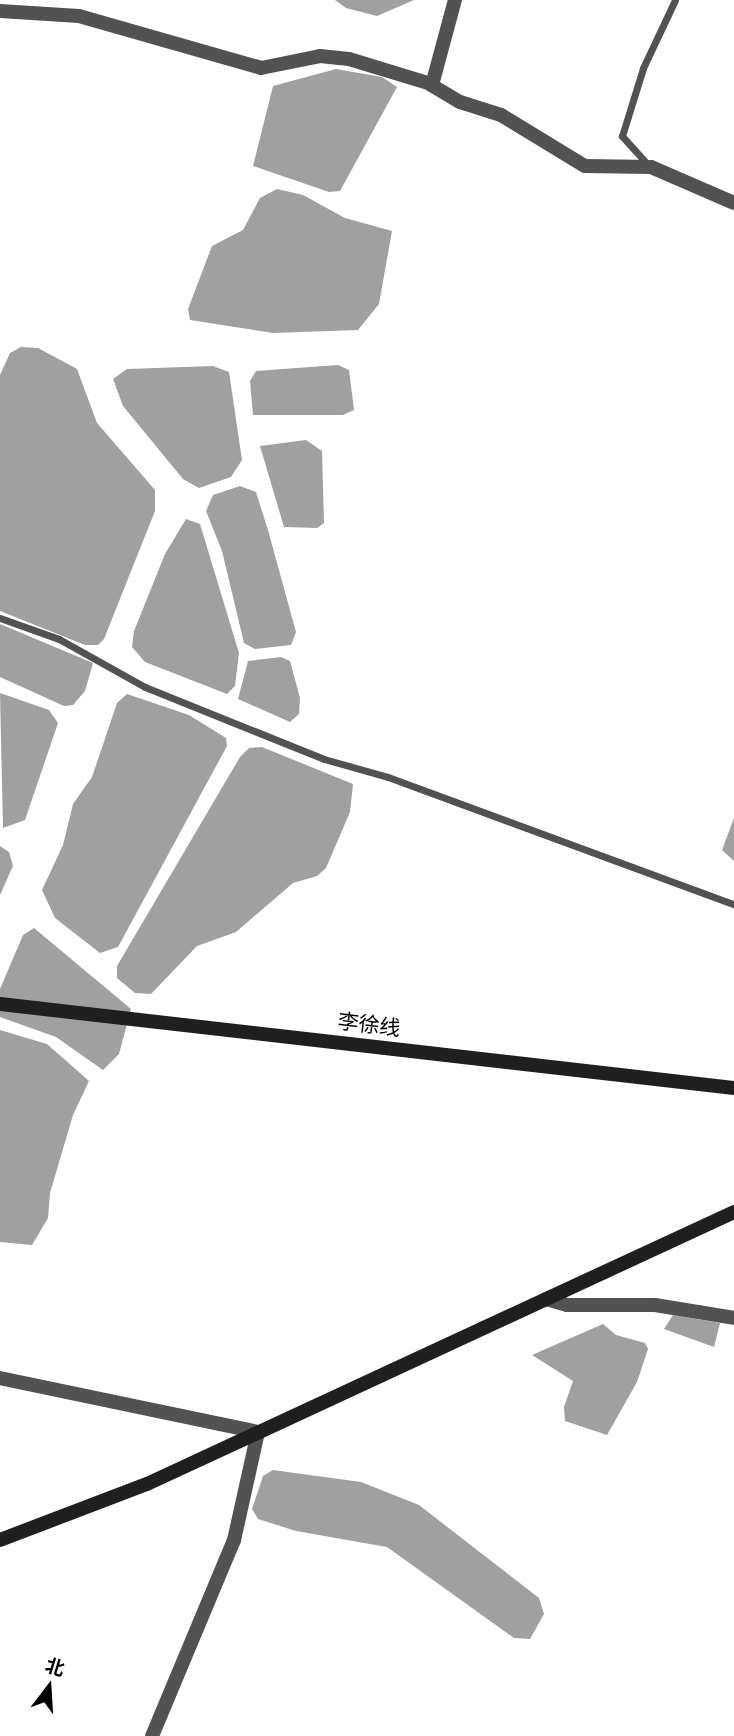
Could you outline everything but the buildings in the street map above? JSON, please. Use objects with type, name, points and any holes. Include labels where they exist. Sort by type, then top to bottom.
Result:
[{"type":"street","points":[[432,85],[455,0]]},
{"type":"street","points":[[0,11],[79,16],[261,68],[335,57],[432,85],[460,103],[501,115],[585,166],[651,167],[734,203]]},
{"type":"street","name":"李徐线","points":[[0,1004],[734,1088]]},
{"type":"street","points":[[0,1540],[99,1505],[734,1212]]},
{"type":"street","points":[[546,1299],[567,1305],[655,1305],[734,1318]]},
{"type":"street","points":[[0,1378],[258,1432]]},
{"type":"street","points":[[152,1736],[234,1540],[258,1432]]},
{"type":"lane","points":[[651,167],[622,135],[643,68],[675,0]]},
{"type":"lane","points":[[0,618],[59,639],[145,687],[324,759],[388,777],[734,904]]},
{"type":"shaded area","points":[[335,0],[414,0],[377,16],[346,8]]},
{"type":"shaded area","points":[[336,69],[382,77],[397,87],[340,191],[329,192],[253,166],[273,86]]},
{"type":"shaded area","points":[[277,189],[303,195],[345,218],[392,231],[379,304],[358,330],[273,333],[190,320],[188,309],[212,246],[243,230],[260,198]]},
{"type":"shaded area","points":[[21,347],[38,348],[77,369],[97,423],[155,490],[155,511],[104,639],[98,645],[85,645],[0,611],[0,375],[10,353]]},
{"type":"shaded area","points":[[338,365],[349,370],[354,410],[343,415],[253,415],[250,381],[256,371]]},
{"type":"shaded area","points":[[213,366],[229,372],[242,460],[231,477],[199,488],[183,479],[123,406],[113,379],[127,369]]},
{"type":"shaded area","points":[[306,440],[322,451],[324,523],[317,528],[284,527],[260,446]]},
{"type":"shaded area","points":[[240,486],[256,492],[296,632],[291,645],[255,649],[244,643],[222,551],[206,511],[213,495]]},
{"type":"shaded area","points":[[186,519],[200,524],[239,653],[235,686],[227,694],[145,662],[132,647],[134,631],[165,554]]},
{"type":"shaded area","points":[[0,624],[93,663],[85,691],[73,705],[64,706],[0,677]]},
{"type":"shaded area","points":[[281,657],[290,661],[300,698],[299,714],[290,722],[238,699],[248,661]]},
{"type":"shaded area","points":[[0,693],[49,710],[58,723],[25,820],[3,828]]},
{"type":"shaded area","points":[[127,694],[189,715],[226,738],[227,746],[118,947],[100,953],[55,918],[42,890],[63,845],[73,804],[92,777],[117,703]]},
{"type":"shaded area","points":[[262,747],[353,784],[350,812],[326,868],[317,876],[293,883],[236,932],[197,946],[151,994],[135,993],[117,978],[117,966],[240,757],[249,748]]},
{"type":"shaded area","points":[[734,818],[734,861],[722,850]]},
{"type":"shaded area","points":[[0,846],[9,852],[13,866],[0,895]]},
{"type":"shaded area","points":[[34,928],[131,1009],[119,1054],[103,1070],[56,1037],[0,1017],[0,989],[23,935]]},
{"type":"shaded area","points":[[0,1030],[47,1044],[89,1081],[73,1115],[50,1193],[48,1218],[32,1245],[0,1242]]},
{"type":"shaded area","points":[[673,1315],[720,1323],[714,1347],[664,1329]]},
{"type":"shaded area","points":[[603,1324],[616,1335],[645,1343],[648,1349],[637,1382],[607,1435],[565,1421],[564,1407],[573,1381],[532,1355]]},
{"type":"shaded area","points":[[273,1470],[361,1482],[419,1505],[539,1598],[544,1614],[530,1639],[514,1638],[387,1547],[296,1531],[258,1519],[252,1509],[263,1476]]}]
